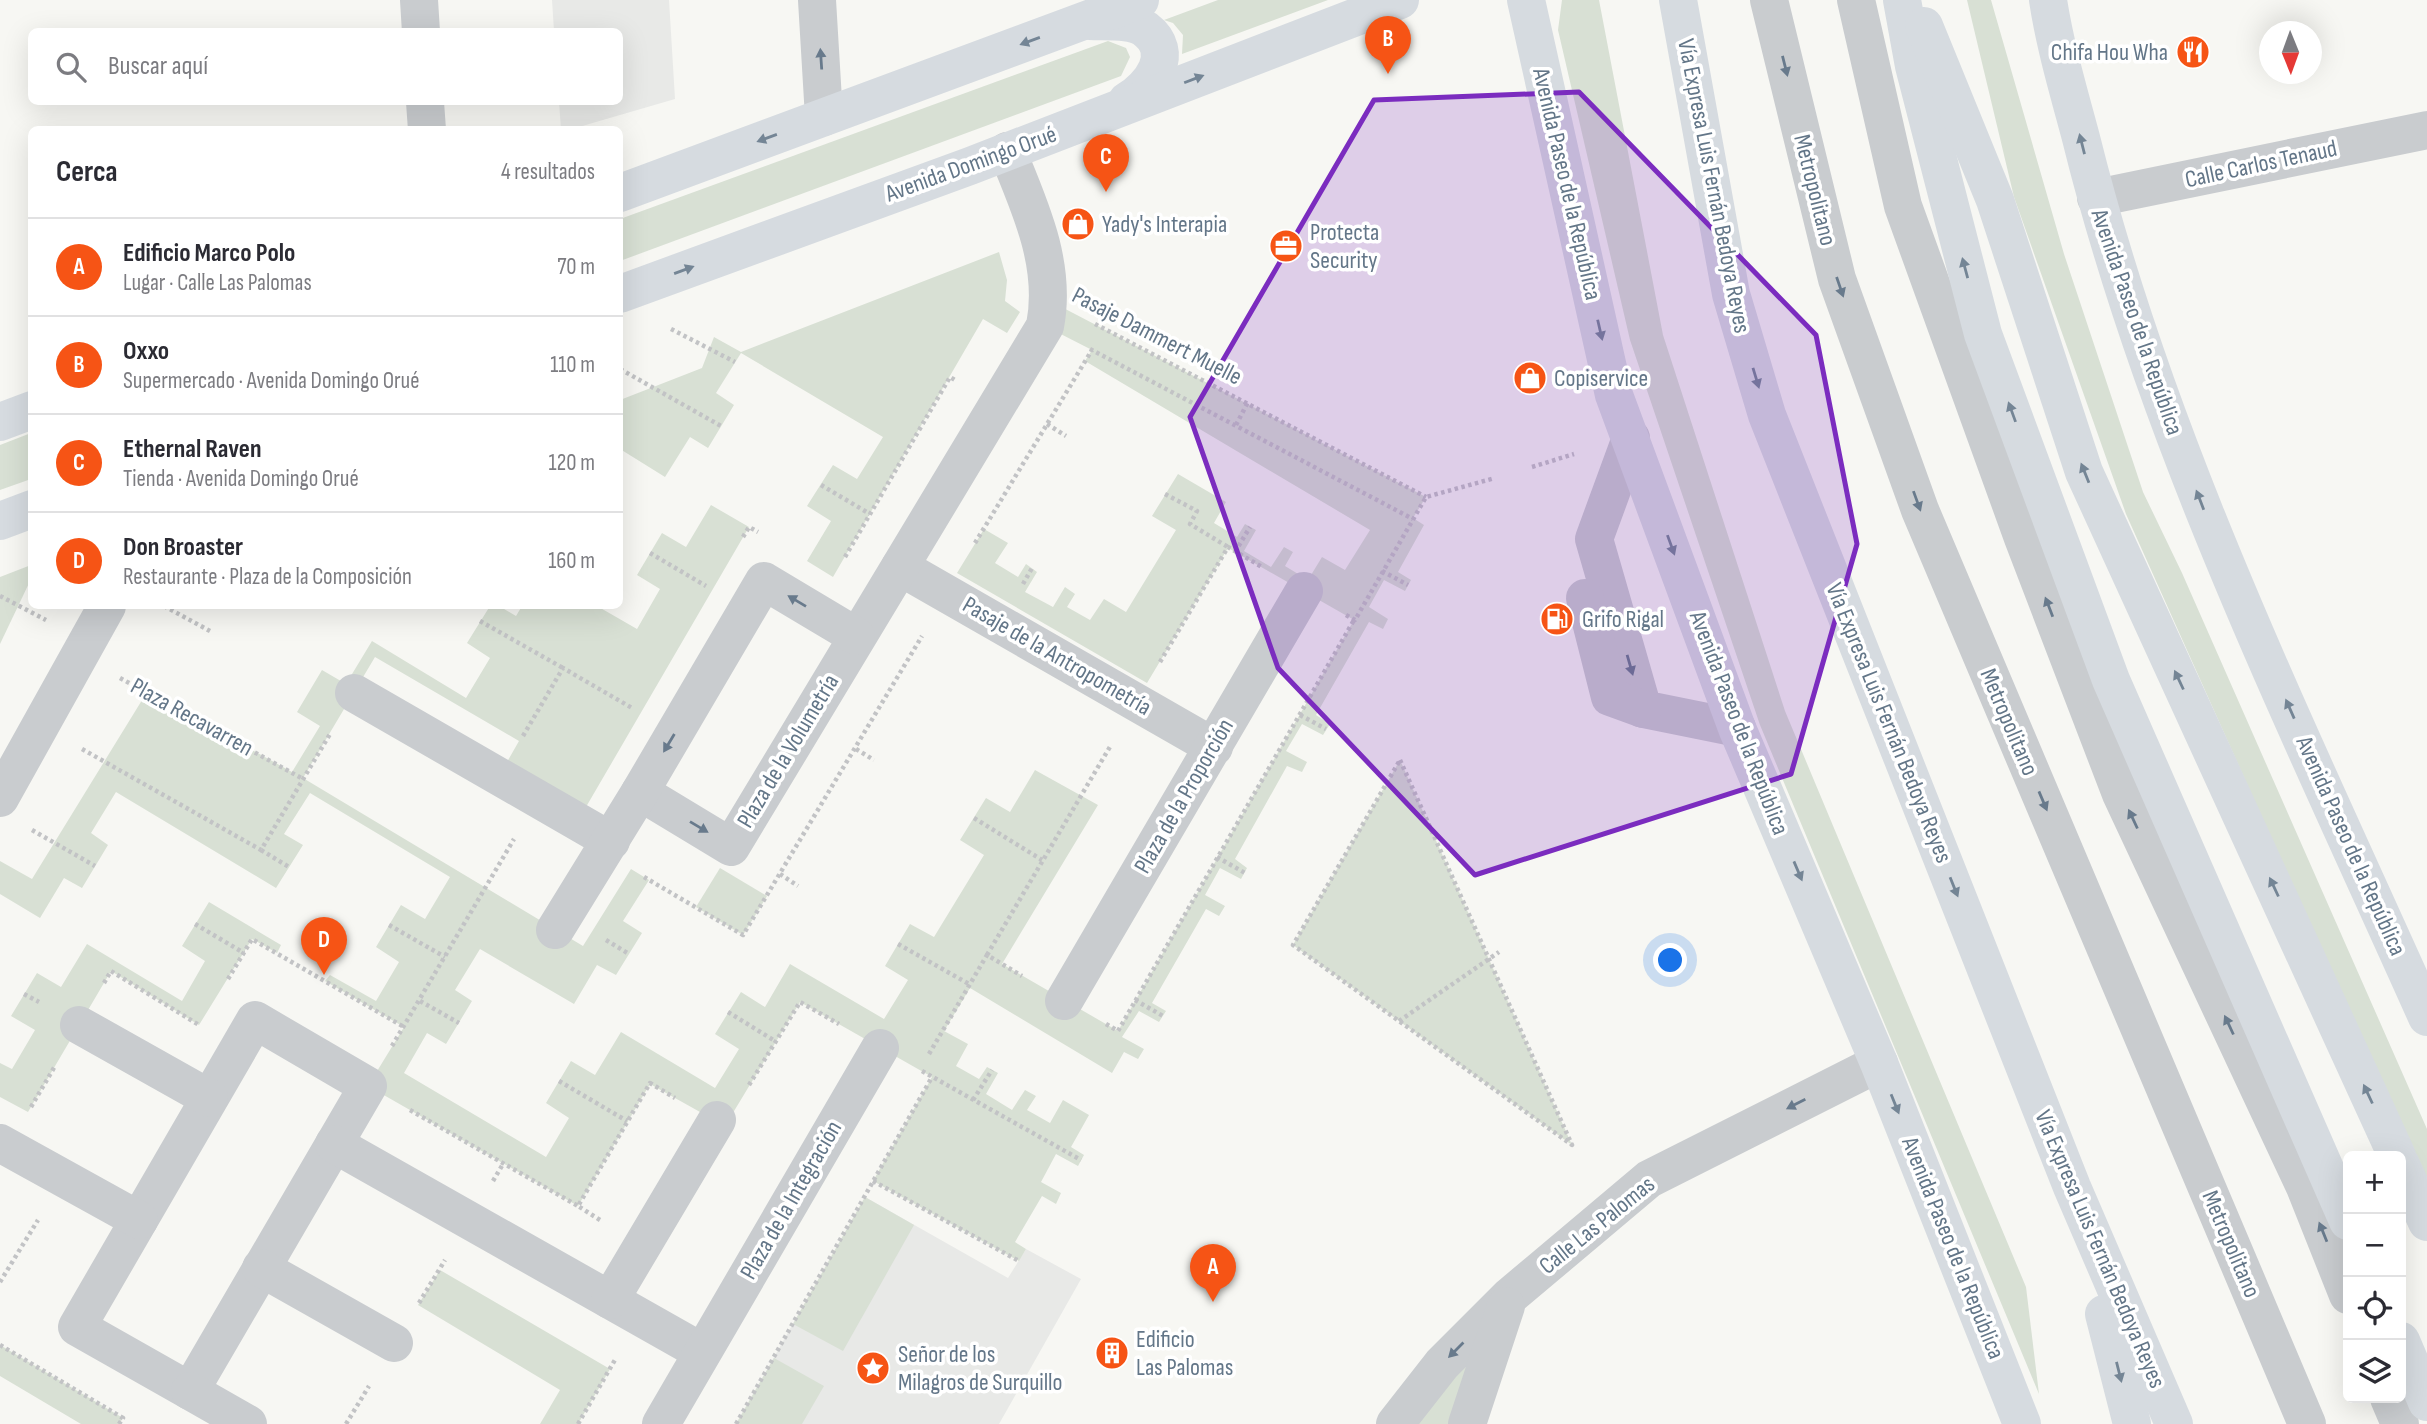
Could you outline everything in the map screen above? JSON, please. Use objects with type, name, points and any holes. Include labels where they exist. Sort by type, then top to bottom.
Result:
[{"type":"main road","points":[[623,192],[1140,0]]},
{"type":"main road","name":"Avenida Domingo Orué","points":[[623,293],[1007,151],[1400,0]]},
{"type":"main road","name":"Avenida Paseo de la República","points":[[1526,0],[1614,395],[1737,728],[1879,1063],[2022,1424]]},
{"type":"main road","name":"Vía Expresa Luis Fernán Bedoya Reyes","points":[[1678,0],[1731,294],[1767,415],[2072,1187],[2174,1424]]},
{"type":"main road","points":[[1902,0],[1913,66],[1983,334],[2111,680],[2345,1214]]},
{"type":"main road","points":[[1913,0],[1995,200],[2084,472],[2395,1151]]},
{"type":"main road","name":"Avenida Paseo de la República","points":[[2048,0],[2096,198],[2146,358],[2214,538],[2427,1017]]},
{"type":"main road","points":[[1084,21],[1126,23],[1145,29],[1156,43],[1160,61],[1153,81],[1142,93],[1103,114]]},
{"type":"main road","points":[[0,422],[28,412]]},
{"type":"main road","points":[[0,521],[28,510]]},
{"type":"main road","points":[[2406,1176],[2427,1222]]},
{"type":"main road","points":[[2072,1187],[2132,1424]]},
{"type":"main road","points":[[2406,1353],[2427,1402]]},
{"type":"street","points":[[419,0],[421,28]]},
{"type":"street","points":[[817,0],[824,117]]},
{"type":"street","name":"Metropolitano","points":[[1769,0],[1837,279],[1920,510],[2307,1424]]},
{"type":"street","points":[[1856,0],[1903,206],[2023,538],[2121,794],[2305,1187],[2343,1282]]},
{"type":"street","points":[[425,105],[427,126]]},
{"type":"street","name":"Calle Carlos Tenaud","points":[[2096,198],[2427,130]]},
{"type":"street","points":[[1007,151],[1044,251],[1048,313]]},
{"type":"street","name":"Plaza de la Volumetría","points":[[640,792],[731,847],[856,636],[999,405],[1048,313]]},
{"type":"street","points":[[1631,438],[1594,539],[1643,709],[1737,728]]},
{"type":"street","name":"Pasaje de la Antropometría","points":[[900,567],[1214,747]]},
{"type":"street","points":[[555,930],[611,841],[764,581],[856,636]]},
{"type":"street","name":"Plaza de la Proporción","points":[[1064,1001],[1304,591]]},
{"type":"street","points":[[12,812],[40,726],[105,609]]},
{"type":"street","points":[[354,693],[611,841]]},
{"type":"street","points":[[190,1391],[368,1086],[255,1020],[77,1327],[248,1424]]},
{"type":"street","points":[[79,1025],[209,1098]]},
{"type":"street","name":"Plaza de la Integración","points":[[661,1424],[880,1048]]},
{"type":"street","name":"Calle Las Palomas","points":[[1395,1424],[1442,1364],[1510,1296],[1649,1179],[1879,1063]]},
{"type":"street","points":[[625,1309],[643,1245],[717,1121]]},
{"type":"street","points":[[0,1143],[139,1220]]},
{"type":"street","points":[[334,1144],[702,1352]]},
{"type":"street","points":[[261,1268],[394,1343]]},
{"type":"street","points":[[1467,1424],[1510,1296]]},
{"type":"street","points":[[2391,1403],[2400,1424]]},
{"type":"path","name":"Pasaje Dammert Muelle","points":[[1048,313],[1092,350],[1413,519],[1426,498],[1495,478]]},
{"type":"path","name":"Pasaje Dammert Muelle","points":[[1048,313],[1248,402],[1426,498]]},
{"type":"path","points":[[669,328],[735,362]]},
{"type":"path","points":[[946,593],[1092,350]]},
{"type":"path","points":[[623,371],[721,426]]},
{"type":"path","points":[[839,566],[950,377],[999,405]]},
{"type":"path","name":"Pasaje Dammert Muelle","points":[[1236,425],[1248,402]]},
{"type":"path","points":[[1047,424],[1066,436]]},
{"type":"path","points":[[821,485],[870,514]]},
{"type":"path","points":[[1166,494],[1197,512],[1190,524],[1228,547]]},
{"type":"path","points":[[737,548],[749,527],[762,534]]},
{"type":"path","points":[[1235,552],[1250,527]]},
{"type":"path","points":[[650,553],[713,590]]},
{"type":"path","points":[[1382,571],[1408,585]]},
{"type":"path","points":[[0,596],[55,625]]},
{"type":"path","points":[[170,609],[210,631]]},
{"type":"path","points":[[920,1070],[987,955],[1118,1031],[1354,620]]},
{"type":"path","points":[[480,621],[675,733]]},
{"type":"path","name":"Plaza Recavarren","points":[[80,655],[303,779]]},
{"type":"path","points":[[499,777],[563,668]]},
{"type":"path","points":[[261,850],[354,693]]},
{"type":"path","points":[[1300,715],[1326,729]]},
{"type":"path","points":[[40,726],[289,867]]},
{"type":"path","points":[[856,749],[874,760]]},
{"type":"path","points":[[1400,760],[1572,1146],[1399,1021],[1293,945],[1400,760]]},
{"type":"path","points":[[459,1023],[420,1001],[538,799]]},
{"type":"path","points":[[12,812],[95,866]]},
{"type":"path","points":[[974,818],[1042,860]]},
{"type":"path","points":[[1217,857],[1244,873]]},
{"type":"path","points":[[780,874],[798,886]]},
{"type":"path","points":[[195,924],[244,953]]},
{"type":"path","points":[[389,925],[445,957]]},
{"type":"path","points":[[898,944],[969,984]]},
{"type":"path","points":[[1399,1021],[1499,952]]},
{"type":"path","points":[[1135,1000],[1163,1016]]},
{"type":"path","points":[[728,1012],[775,1041]]},
{"type":"path","points":[[973,1100],[992,1070]]},
{"type":"path","points":[[736,1424],[932,1077]]},
{"type":"path","points":[[559,1081],[627,1121]]},
{"type":"path","points":[[578,1206],[650,1083],[717,1121]]},
{"type":"path","points":[[368,1086],[643,1245]]},
{"type":"path","points":[[873,1181],[1019,1261]]},
{"type":"path","points":[[0,1282],[41,1215]]},
{"type":"path","points":[[578,1424],[625,1309]]},
{"type":"path","points":[[0,1345],[123,1418],[119,1424]]},
{"type":"highlighted area","points":[[1579,92],[1816,335],[1857,544],[1791,774],[1475,875],[1278,668],[1190,417],[1374,100]]},
{"type":"shaded area","points":[[552,0],[669,0],[675,99],[582,126],[561,126],[559,105],[623,105],[623,28],[554,28]]},
{"type":"shaded area","points":[[1218,0],[1328,0],[1182,54],[1183,35],[1173,23],[1164,20]]},
{"type":"shaded area","points":[[1562,0],[1599,0],[1663,335],[1785,711],[2026,1287],[2039,1394],[1760,725],[1630,340],[1558,30]]},
{"type":"shaded area","points":[[1967,0],[1991,0],[2064,254],[2143,492],[2182,573],[2427,1129],[2427,1186],[2126,514],[2014,197]]},
{"type":"shaded area","points":[[1108,41],[1126,48],[1130,57],[1121,76],[623,260],[623,218]]},
{"type":"shaded area","points":[[999,252],[1007,280],[1005,301],[1020,312],[1007,333],[983,319],[833,577],[807,561],[831,521],[807,506],[833,465],[857,479],[883,437],[741,353],[716,393],[734,405],[708,448],[690,437],[665,477],[623,451],[623,399],[702,368],[714,337],[741,352]]},
{"type":"shaded area","points":[[1050,301],[1426,497],[1413,518],[1424,525],[1398,572],[1411,580],[1405,591],[1384,580],[1369,607],[1388,619],[1383,629],[1369,622],[1316,715],[1330,724],[1323,735],[1302,724],[1286,751],[1307,762],[1302,772],[1287,766],[1235,859],[1247,868],[1241,879],[1220,868],[1205,895],[1225,906],[1219,916],[1206,909],[1152,1003],[1166,1011],[1159,1022],[1139,1011],[1122,1037],[1144,1049],[1138,1059],[1124,1052],[1112,1073],[970,988],[944,1031],[968,1044],[956,1066],[979,1079],[987,1067],[998,1073],[986,1094],[1012,1110],[1025,1090],[1036,1096],[1027,1110],[1050,1123],[1063,1100],[1089,1115],[1071,1147],[1084,1155],[1078,1166],[1056,1154],[1041,1182],[1061,1193],[1056,1204],[1042,1196],[1015,1242],[1026,1249],[1019,1261],[873,1181],[932,1077],[800,1002],[725,1126],[650,1084],[578,1206],[368,1086],[404,1027],[325,981],[330,975],[376,1001],[399,962],[376,947],[401,905],[425,919],[450,877],[310,793],[284,834],[303,845],[276,888],[116,792],[91,833],[108,845],[82,888],[64,878],[40,918],[0,894],[0,861],[32,879],[147,692],[292,772],[320,726],[297,712],[322,670],[346,684],[372,641],[466,698],[490,658],[467,643],[488,609],[504,609],[516,616],[520,609],[602,609],[637,629],[660,589],[637,575],[662,533],[686,547],[711,505],[749,527],[586,807],[507,762],[519,741],[375,657],[303,778],[583,946],[631,869],[649,880],[623,921],[642,933],[616,975],[597,965],[574,1004],[480,949],[455,990],[472,1001],[446,1044],[427,1033],[404,1073],[546,1157],[569,1118],[546,1103],[571,1061],[595,1075],[621,1032],[715,1088],[739,1049],[715,1034],[741,992],[765,1007],[790,964],[884,1019],[908,980],[885,966],[910,924],[934,937],[984,855],[960,840],[986,798],[1010,812],[1035,770],[1098,805],[1002,964],[1118,1031],[1354,620],[1228,548],[1147,683],[957,573],[984,529],[1008,543],[995,563],[1018,577],[1026,564],[1037,572],[1025,592],[1053,607],[1065,587],[1075,594],[1067,607],[1090,620],[1104,599],[1126,612],[1176,530],[1152,516],[1178,474],[1226,502],[1214,523],[1237,537],[1245,524],[1256,530],[1244,551],[1271,567],[1284,547],[1293,552],[1285,566],[1308,580],[1322,557],[1345,570],[1370,530],[1085,361],[1092,350],[1045,326]]},
{"type":"shaded area","points":[[28,434],[28,480],[0,490],[0,445]]},
{"type":"shaded area","points":[[28,566],[28,585],[0,644],[0,577]]},
{"type":"shaded area","points":[[1400,760],[1572,1145],[1293,945]]},
{"type":"shaded area","points":[[720,868],[767,896],[743,935],[696,907]]},
{"type":"shaded area","points":[[209,902],[281,945],[277,953],[252,939],[199,1025],[111,971],[28,1112],[0,1097],[0,1063],[12,1069],[35,1030],[11,1016],[37,973],[61,987],[87,944],[182,1001],[205,961],[182,946]]},
{"type":"shaded area","points":[[865,1197],[1008,1278],[1026,1249],[1081,1279],[999,1424],[736,1424]]},
{"type":"shaded area","points":[[865,1197],[914,1225],[843,1351],[793,1324]]},
{"type":"shaded area","points":[[440,1270],[610,1369],[578,1424],[540,1424],[560,1390],[418,1305]]},
{"type":"shaded area","points":[[1510,1296],[1467,1424],[1395,1424]]},
{"type":"shaded area","points":[[0,1345],[123,1418],[119,1424],[81,1424],[0,1376]]},
{"type":"shaded area","points":[[774,1358],[824,1386],[802,1424],[736,1424]]},
{"type":"place","name":"Chifa Hou Wha","points":[[2193,52]]},
{"type":"place","name":"Oxxo","points":[[1388,74]]},
{"type":"place","name":"Ethernal Raven","points":[[1106,192]]},
{"type":"place","name":"Yady's Interapia","points":[[1078,224]]},
{"type":"place","name":"Protecta Security","points":[[1286,246]]},
{"type":"place","name":"Copiservice","points":[[1530,378]]},
{"type":"place","name":"Grifo Rigal","points":[[1557,619]]},
{"type":"place","name":"Don Broaster","points":[[324,975]]},
{"type":"place","name":"Edificio Marco Polo","points":[[1213,1302]]},
{"type":"place","name":"Edificio Las Palomas","points":[[1112,1353]]},
{"type":"place","name":"Señor de los Milagros de Surquillo","points":[[873,1368]]}]
